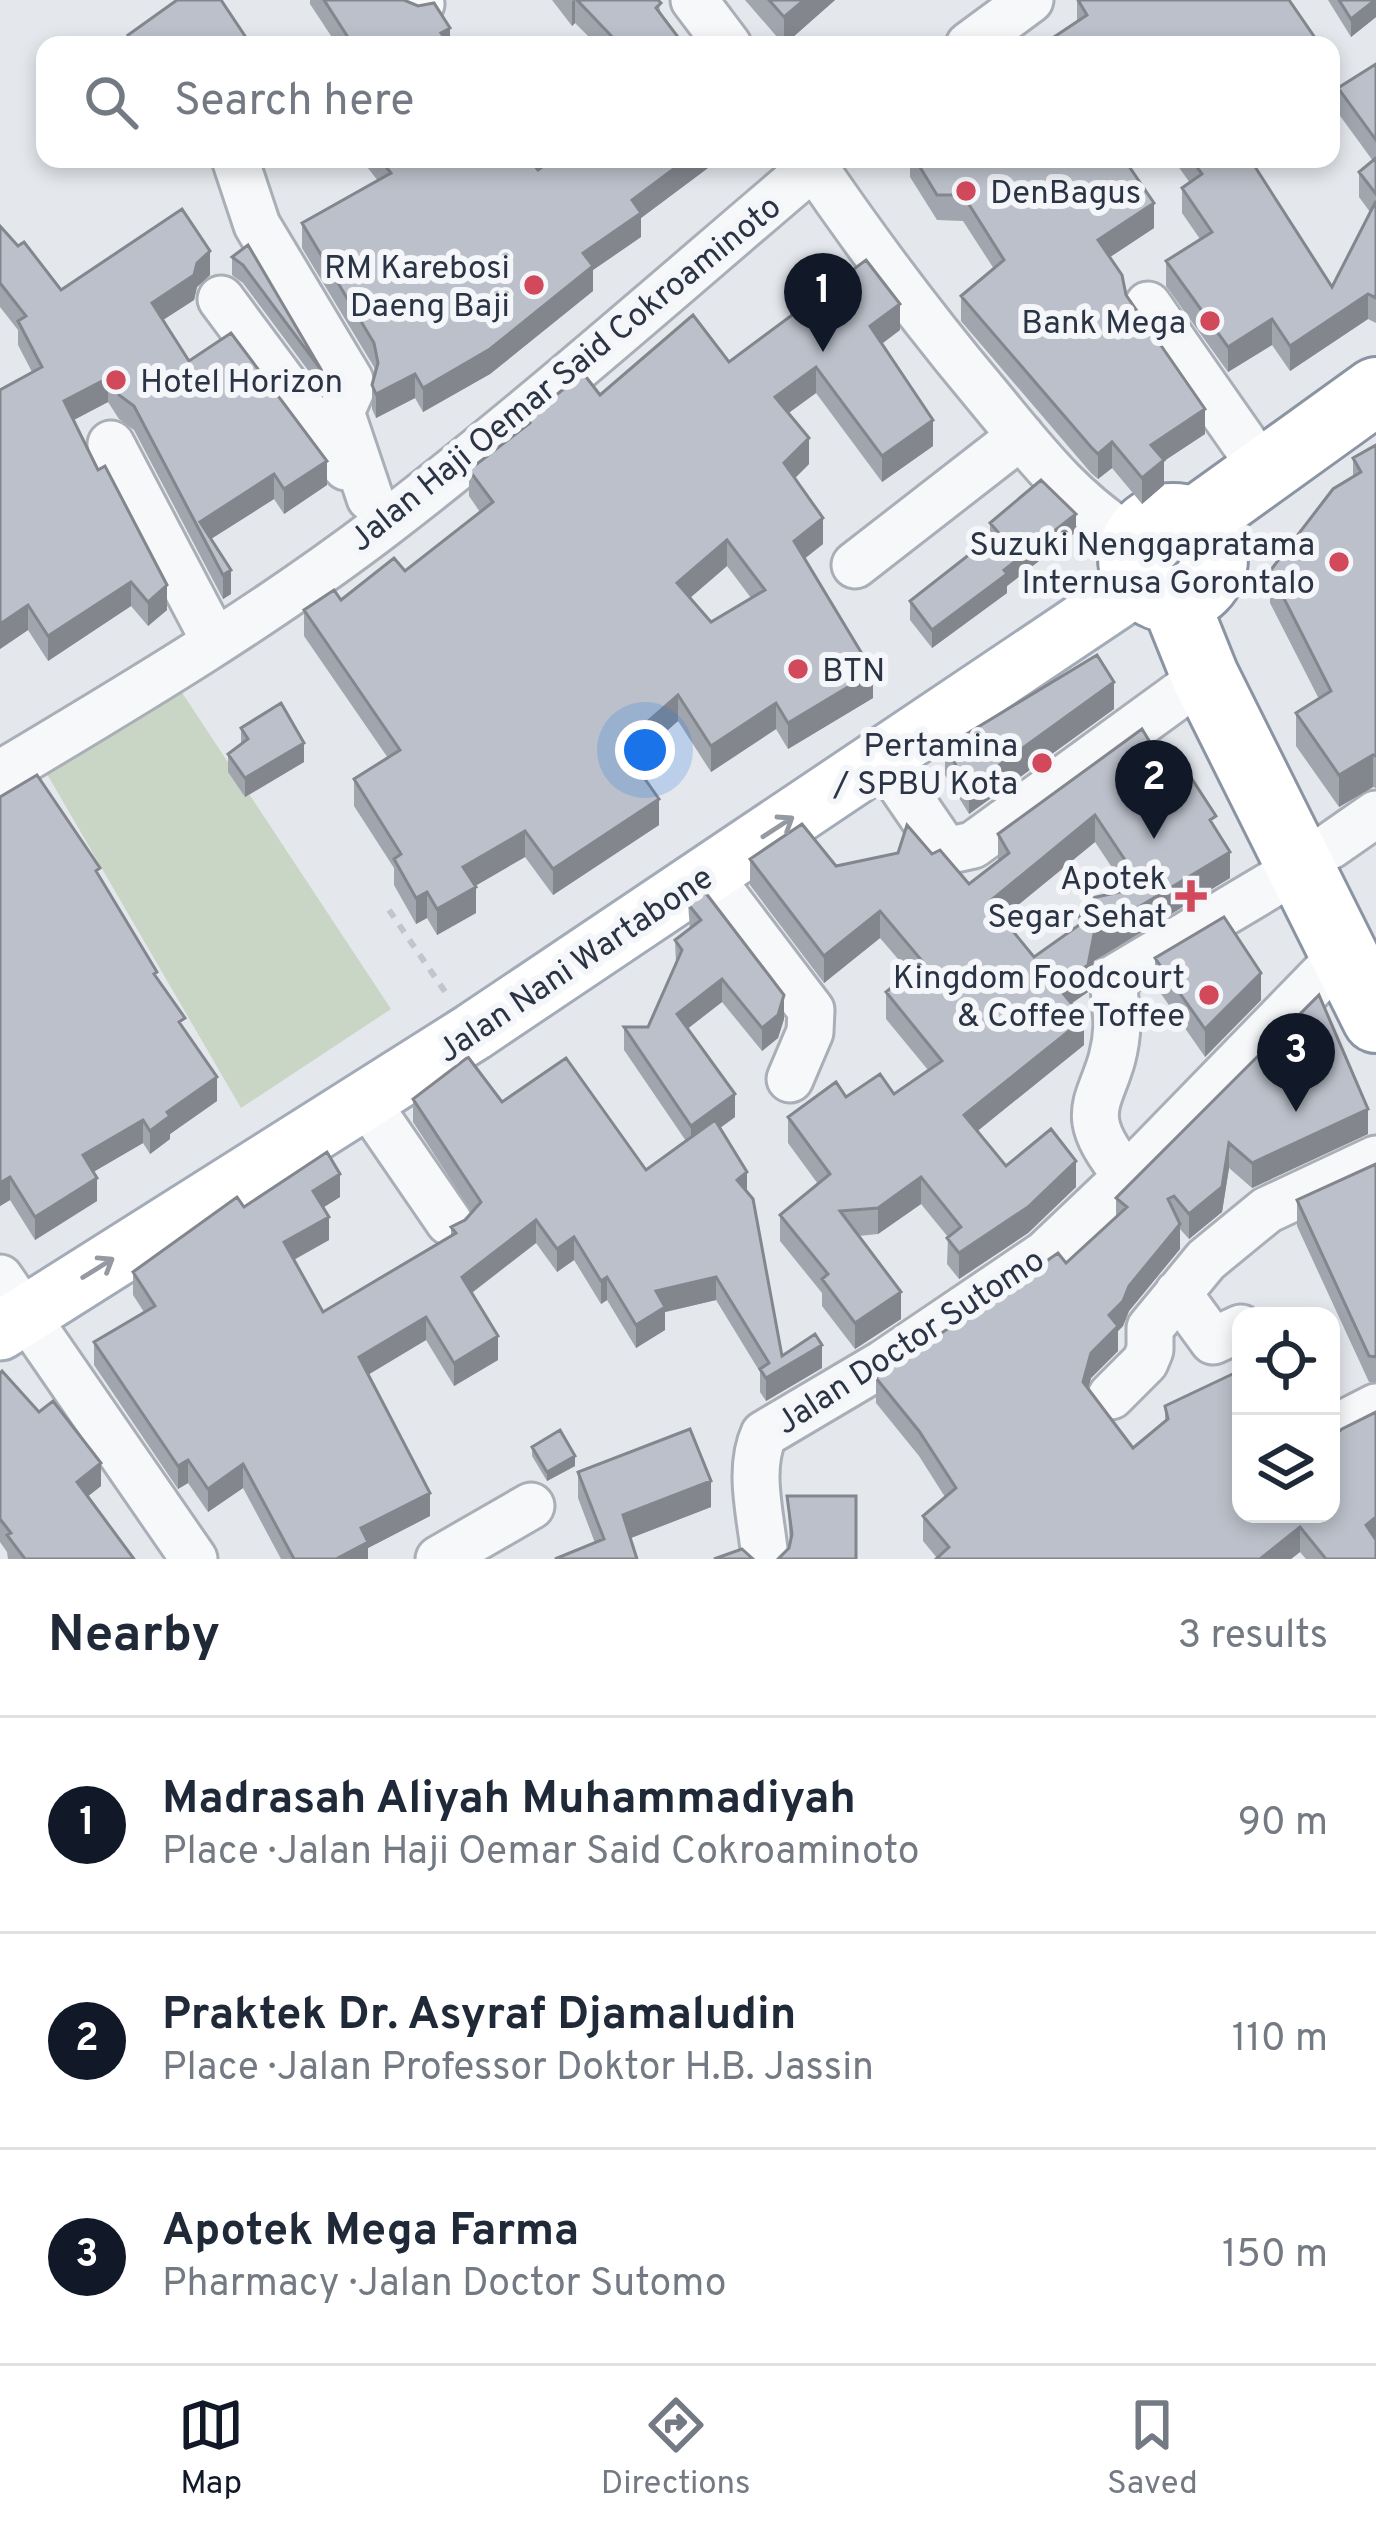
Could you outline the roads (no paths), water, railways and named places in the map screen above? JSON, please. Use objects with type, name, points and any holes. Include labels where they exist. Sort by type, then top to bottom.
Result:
[{"type":"highway","name":"Jalan Nani Wartabone","points":[[1178,563],[1264,471],[1376,391]]},
{"type":"highway","name":"Jalan Nani Wartabone","points":[[1178,563],[1376,439]]},
{"type":"highway","points":[[1178,563],[1205,676],[1336,842]]},
{"type":"highway","points":[[1178,563],[1336,842],[1376,1019]]},
{"type":"main road","name":"Jalan Nani Wartabone","points":[[8,1308],[366,1100],[1178,563]]},
{"type":"street","points":[[694,0],[721,36]]},
{"type":"street","points":[[981,36],[1030,0]]},
{"type":"street","points":[[238,168],[256,225],[350,380],[351,390],[341,412],[378,510]]},
{"type":"street","name":"Jalan Haji Oemar Said Cokroaminoto","points":[[0,774],[215,642],[378,510],[620,334],[807,168]]},
{"type":"street","points":[[820,168],[905,294],[1061,484],[1096,517],[1178,563]]},
{"type":"street","points":[[221,299],[378,510]]},
{"type":"street","points":[[1148,305],[1264,471]]},
{"type":"street","points":[[855,565],[1021,436]]},
{"type":"street","points":[[111,444],[215,642]]},
{"type":"street","points":[[883,759],[946,851],[973,845],[1205,676]]},
{"type":"street","points":[[1127,1176],[1103,1148],[1095,1118],[1117,1025],[1116,976],[1336,842]]},
{"type":"street","points":[[707,873],[811,1010],[810,1031],[790,1078]]},
{"type":"street","name":"Jalan Doctor Sutomo","points":[[765,1559],[756,1472],[764,1434],[884,1363],[1045,1254],[1361,947]]},
{"type":"street","points":[[366,1100],[449,1222]]},
{"type":"street","points":[[1111,1396],[1145,1362],[1150,1328],[1206,1260],[1267,1210],[1376,1159]]},
{"type":"street","points":[[1178,1293],[1213,1341],[1232,1331]]},
{"type":"street","points":[[8,1308],[194,1559]]},
{"type":"street","points":[[1340,1425],[1376,1407]]},
{"type":"street","points":[[440,1559],[531,1506]]},
{"type":"place","name":"DenBagus","points":[[966,191]]},
{"type":"place","name":"RM Karebosi Daeng Baji","points":[[534,285]]},
{"type":"place","name":"Bank Mega","points":[[1210,321]]},
{"type":"place","name":"Madrasah Aliyah Muhammadiyah","points":[[823,352]]},
{"type":"place","name":"Hotel Horizon","points":[[116,380]]},
{"type":"place","name":"Suzuki Nenggapratama Internusa Gorontalo","points":[[1339,562]]},
{"type":"place","name":"BTN","points":[[798,669]]},
{"type":"place","name":"Pertamina / SPBU Kota","points":[[1042,763]]},
{"type":"place","name":"Praktek Dr. Asyraf Djamaludin","points":[[1154,839]]},
{"type":"place","name":"Apotek Segar Sehat","points":[[1191,896]]},
{"type":"place","name":"Kingdom Foodcourt & Coffee Toffee","points":[[1209,995]]},
{"type":"place","name":"Apotek Mega Farma","points":[[1296,1112]]}]
